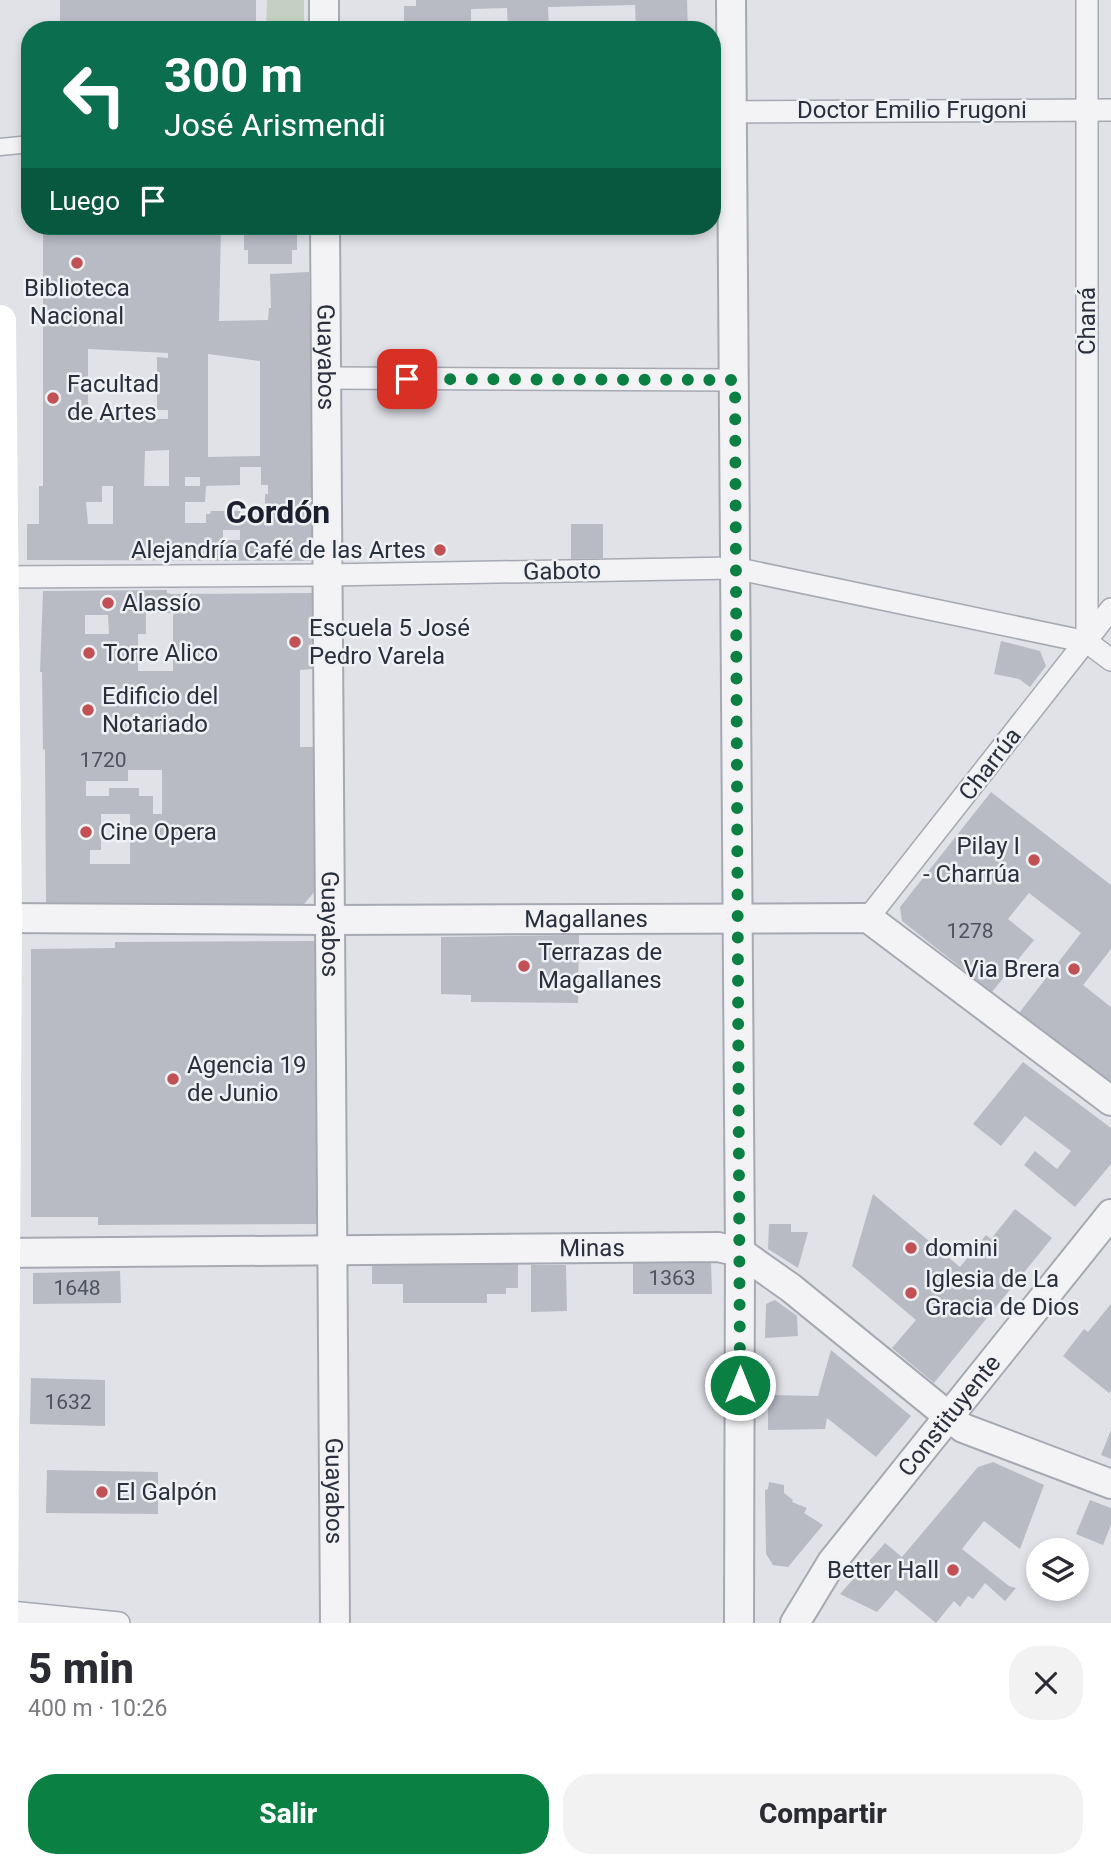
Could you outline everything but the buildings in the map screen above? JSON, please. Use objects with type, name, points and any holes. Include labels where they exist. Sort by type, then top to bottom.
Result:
[{"type":"main road","points":[[0,321],[3,918],[1,1615]]},
{"type":"street","points":[[324,0],[324,21]]},
{"type":"street","points":[[731,0],[721,112],[735,380],[740,1252],[739,1623]]},
{"type":"street","name":"Chaná","points":[[1087,0],[1087,642]]},
{"type":"street","name":"Doctor Emilio Frugoni","points":[[721,112],[1111,110]]},
{"type":"street","points":[[0,147],[21,145]]},
{"type":"street","name":"Guayabos","points":[[325,235],[335,1623]]},
{"type":"street","points":[[325,379],[735,380]]},
{"type":"street","name":"Gaboto","points":[[1,577],[734,568],[1087,642],[1111,660]]},
{"type":"street","name":"Charrúa","points":[[869,918],[1111,609]]},
{"type":"street","name":"Magallanes","points":[[3,918],[869,918]]},
{"type":"street","points":[[869,918],[1111,1101]]},
{"type":"street","name":"Constituyente","points":[[795,1623],[832,1562],[1111,1214]]},
{"type":"street","name":"Minas","points":[[2,1253],[332,1248],[718,1247],[740,1252],[791,1288],[948,1417],[977,1434],[1111,1483]]},
{"type":"street","points":[[1,1615],[119,1623]]},
{"type":"green space","points":[[267,0],[304,0],[304,21],[266,21]]},
{"type":"place","name":"Biblioteca Nacional","points":[[77,263]]},
{"type":"place","name":"Facultad de Artes","points":[[53,398]]},
{"type":"place","name":"Alejandría Café de las Artes","points":[[440,550]]},
{"type":"place","name":"Alassío","points":[[108,603]]},
{"type":"place","name":"Escuela 5 José Pedro Varela","points":[[295,642]]},
{"type":"place","name":"Torre Alico","points":[[89,653]]},
{"type":"place","name":"Edificio del Notariado","points":[[88,710]]},
{"type":"place","name":"Cine Opera","points":[[86,832]]},
{"type":"place","name":"Pilay I - Charrúa","points":[[1034,860]]},
{"type":"place","name":"Terrazas de Magallanes","points":[[524,966]]},
{"type":"place","name":"Via Brera","points":[[1074,969]]},
{"type":"place","name":"Agencia 19 de Junio","points":[[173,1079]]},
{"type":"place","name":"domini","points":[[911,1248]]},
{"type":"place","name":"Iglesia de La Gracia de Dios","points":[[911,1293]]},
{"type":"place","name":"El Galpón","points":[[102,1492]]},
{"type":"place","name":"Better Hall","points":[[953,1570]]},
{"type":"district","name":"Cordón","points":[[278,512]]},
{"type":"route","points":[[407,379],[735,380],[740,1385]]}]
